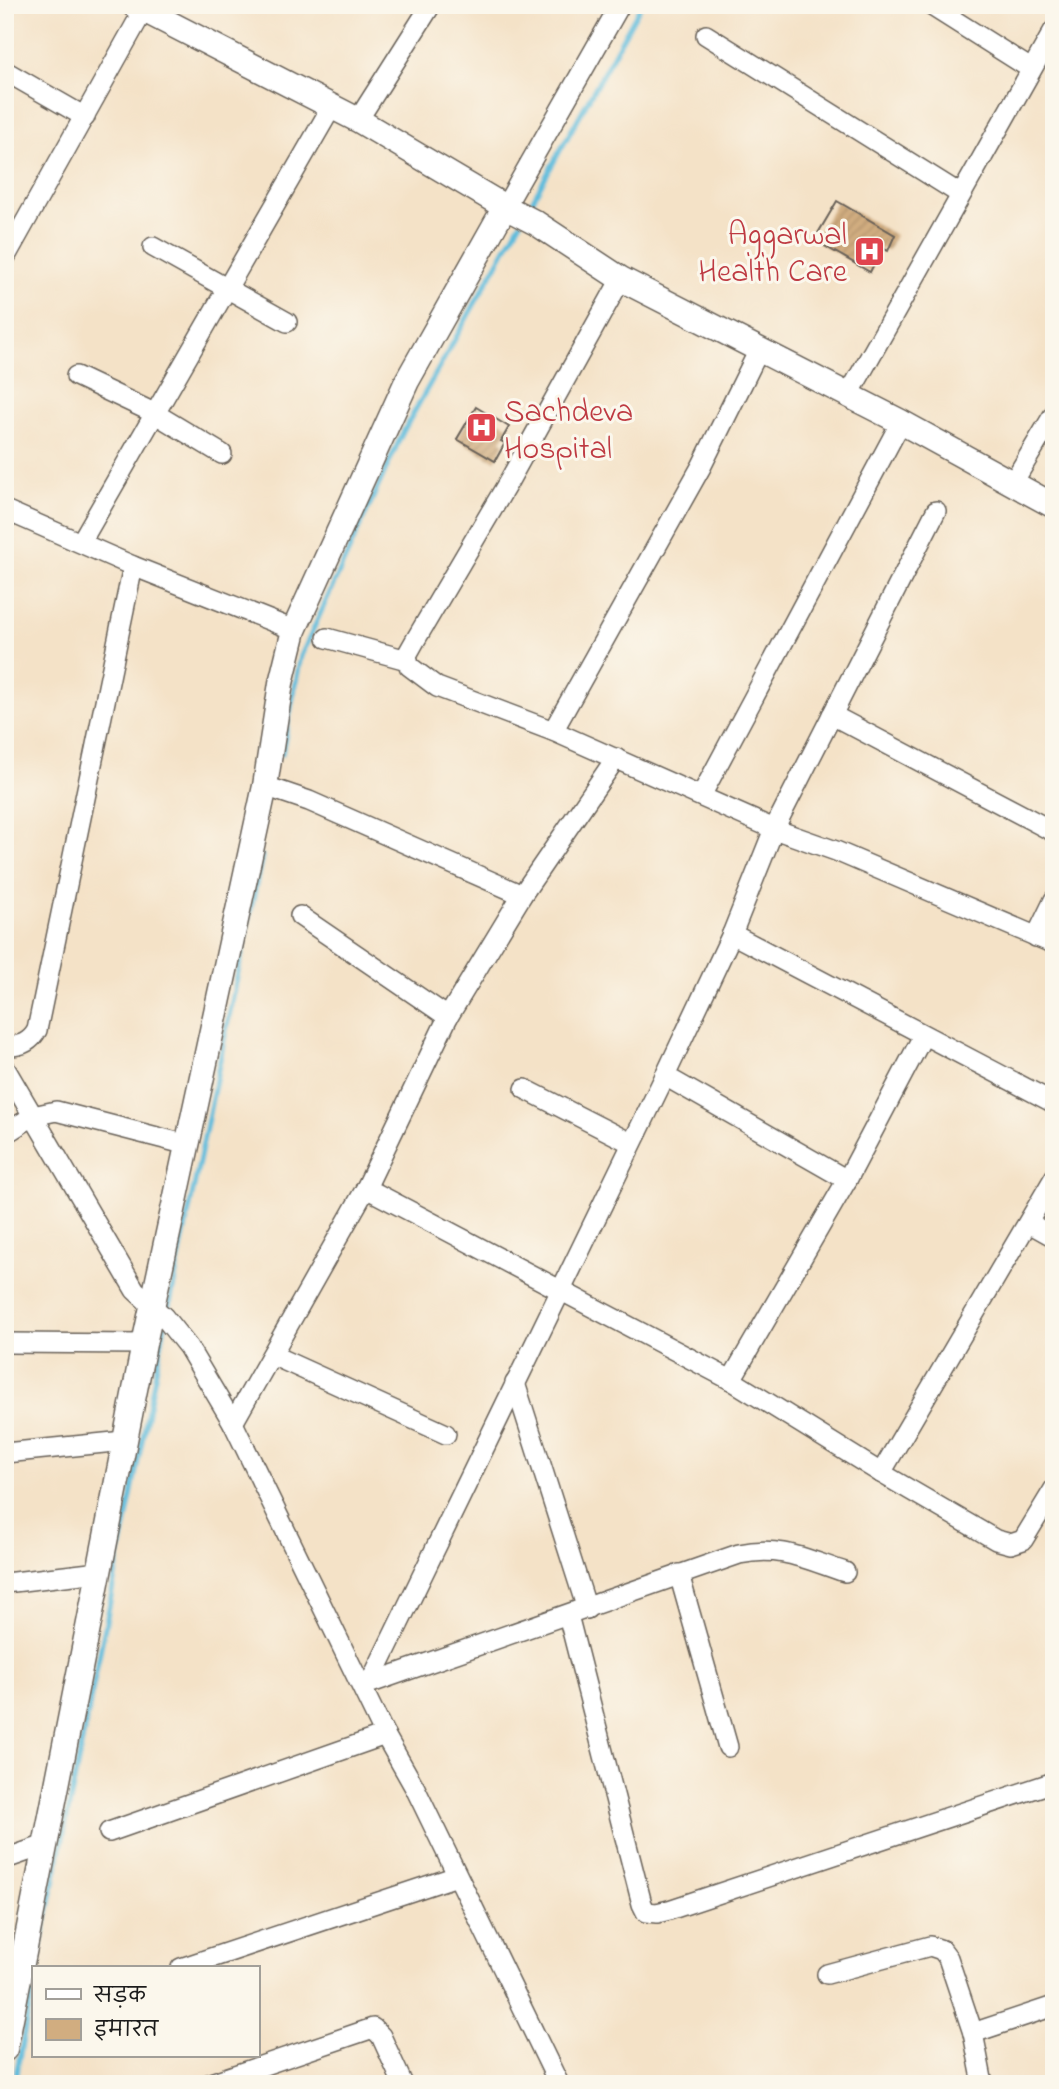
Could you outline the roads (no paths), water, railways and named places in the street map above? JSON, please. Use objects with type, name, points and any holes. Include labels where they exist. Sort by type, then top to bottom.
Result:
[{"type":"street","points":[[358,120],[431,5]]},
{"type":"street","points":[[5,2049],[144,1344],[158,1313],[187,1145],[269,787],[281,683],[294,630],[407,381],[519,214],[620,5]]},
{"type":"street","points":[[930,5],[1031,69]]},
{"type":"street","points":[[5,258],[11,234],[85,117],[139,8],[358,120],[519,214],[621,279],[901,422],[1054,506]]},
{"type":"street","points":[[848,396],[1054,30]]},
{"type":"street","points":[[706,35],[960,194]]},
{"type":"street","points":[[5,71],[85,117]]},
{"type":"street","points":[[81,541],[331,108]]},
{"type":"street","points":[[153,247],[286,322]]},
{"type":"street","points":[[621,279],[509,481],[416,639],[407,660],[409,666],[437,687],[553,731],[774,829],[836,851],[1045,940],[1054,900]]},
{"type":"street","points":[[553,731],[701,467],[759,350]]},
{"type":"street","points":[[76,376],[154,413],[222,454]]},
{"type":"street","points":[[1012,484],[1054,414]]},
{"type":"street","points":[[701,796],[901,422]]},
{"type":"street","points":[[5,510],[133,566],[294,630]]},
{"type":"street","points":[[366,1684],[665,1076],[732,934],[774,829],[936,511]]},
{"type":"street","points":[[5,1046],[28,1042],[37,1030],[133,566]]},
{"type":"street","points":[[327,638],[407,660]]},
{"type":"street","points":[[832,715],[1054,832]]},
{"type":"street","points":[[233,1423],[366,1188],[448,1017],[522,895],[616,758]]},
{"type":"street","points":[[269,787],[309,801],[522,895]]},
{"type":"street","points":[[300,916],[448,1017]]},
{"type":"street","points":[[732,934],[1054,1103]]},
{"type":"street","points":[[731,1380],[846,1180],[923,1036]]},
{"type":"street","points":[[5,1068],[135,1290],[188,1347],[233,1423],[366,1684],[385,1735],[415,1788],[559,2084]]},
{"type":"street","points":[[665,1076],[846,1180]]},
{"type":"street","points":[[525,1089],[631,1143]]},
{"type":"street","points":[[5,1134],[33,1116],[56,1111],[187,1145]]},
{"type":"street","points":[[881,1474],[1054,1178]]},
{"type":"street","points":[[366,1188],[731,1380],[881,1474],[996,1540],[1012,1544],[1023,1540],[1054,1489]]},
{"type":"street","points":[[1029,1223],[1054,1237]]},
{"type":"street","points":[[5,1343],[144,1344]]},
{"type":"street","points":[[272,1355],[446,1434]]},
{"type":"street","points":[[516,1383],[578,1612],[642,1904],[646,1912],[669,1910],[1054,1782]]},
{"type":"street","points":[[5,1453],[124,1441]]},
{"type":"street","points":[[366,1684],[578,1612],[679,1574],[760,1550],[778,1550],[845,1572]]},
{"type":"street","points":[[5,1583],[99,1572]]},
{"type":"street","points":[[679,1574],[728,1747]]},
{"type":"street","points":[[109,1832],[385,1735]]},
{"type":"street","points":[[5,1859],[46,1845]]},
{"type":"street","points":[[187,1966],[457,1876]]},
{"type":"street","points":[[827,1974],[930,1946],[942,1950],[948,1958],[973,2033],[984,2084]]},
{"type":"street","points":[[973,2033],[1054,2006]]},
{"type":"street","points":[[208,2084],[245,2078],[373,2028],[381,2036],[403,2084]]},
{"type":"waterway","points":[[526,212],[641,5]]},
{"type":"waterway","points":[[282,754],[301,656],[403,432],[520,223]]},
{"type":"waterway","points":[[168,1313],[262,856]]},
{"type":"waterway","points":[[37,1966],[165,1326]]},
{"type":"waterway","points":[[14,2084],[32,1994]]},
{"type":"place","name":"Aggarwal Health Care","points":[[870,251]]},
{"type":"place","name":"Sachdeva Hospital","points":[[481,428]]}]
